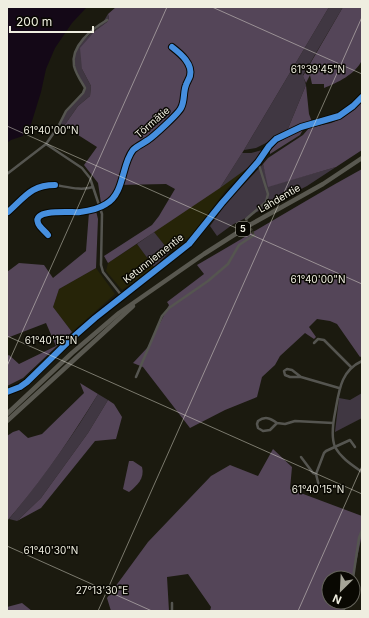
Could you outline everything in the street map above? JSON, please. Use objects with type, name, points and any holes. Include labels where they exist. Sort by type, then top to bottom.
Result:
[{"type":"highway","name":"Lahdentie","points":[[7,414],[72,353],[119,313],[165,280],[248,226],[323,184],[362,158]]},
{"type":"highway","name":"Lahdentie","points":[[7,421],[112,325],[165,280]]},
{"type":"street","points":[[7,174],[46,144],[58,127],[66,111],[83,93],[85,88],[74,65],[75,53],[81,42],[107,20]]},
{"type":"street","name":"Törmätie","points":[[99,207],[110,201],[119,187],[129,157],[134,149],[148,140],[181,110],[184,102],[185,87],[190,75],[189,65],[172,47]]},
{"type":"street","name":"Ketunniementie","points":[[7,392],[20,387],[27,382],[71,339],[122,296],[189,244],[276,139],[301,127],[339,116],[353,106],[362,97]]},
{"type":"street","points":[[46,144],[82,168],[90,178],[102,218],[101,265],[103,272],[122,296]]},
{"type":"street","points":[[246,219],[266,202],[268,194],[258,162]]},
{"type":"street","points":[[56,186],[76,189],[93,187]]},
{"type":"street","points":[[48,234],[38,223],[40,216],[53,211],[77,213],[99,207]]},
{"type":"street","points":[[136,377],[162,316],[169,308],[208,281],[228,264],[239,245],[254,235]]},
{"type":"street","points":[[314,343],[318,339],[324,340],[352,368]]},
{"type":"street","points":[[362,361],[352,368],[346,375],[339,388],[333,423],[335,446],[345,460],[362,472]]},
{"type":"street","points":[[301,377],[292,370],[287,369],[284,371],[285,375],[290,377],[301,377],[339,388]]},
{"type":"street","points":[[277,423],[270,430],[263,431],[258,428],[257,424],[258,421],[265,418],[271,419],[277,423],[285,424],[295,420],[333,423]]},
{"type":"street","points":[[319,486],[316,474],[324,453],[335,446],[350,440],[355,447]]},
{"type":"street","points":[[301,457],[313,473],[316,474]]},
{"type":"street","points":[[354,570],[359,538],[362,530]]},
{"type":"street","points":[[172,604],[172,611]]},
{"type":"shaded area","points":[[7,7],[87,7],[72,23],[55,48],[46,69],[41,92],[29,131],[24,129],[23,136],[7,143]]},
{"type":"shaded area","points":[[116,7],[329,7],[220,188],[108,263],[104,256],[152,225],[175,189],[166,184],[117,185],[109,199],[101,203],[98,183],[84,165],[97,147],[64,126],[78,106],[90,96],[91,86],[82,69],[80,48],[95,31],[107,22],[109,18],[108,14]]},
{"type":"shaded area","points":[[329,7],[343,7],[303,75],[306,85],[287,131],[256,148],[244,150]]},
{"type":"shaded area","points":[[343,7],[362,7],[362,60],[351,74],[329,86],[324,88],[324,84],[312,84],[310,75],[306,83],[303,76]]},
{"type":"shaded area","points":[[108,14],[109,18],[107,22],[95,31],[82,69],[91,86],[90,96],[78,106],[64,126],[60,123],[67,110],[83,93],[85,88],[74,65],[75,53],[81,42],[102,24]]},
{"type":"shaded area","points":[[306,85],[309,114],[312,122],[299,124],[287,131]]},
{"type":"shaded area","points":[[362,100],[362,150],[336,167],[268,187],[263,164],[268,158],[303,135],[309,128],[341,119],[354,110]]},
{"type":"shaded area","points":[[304,128],[300,135],[270,154],[270,151],[277,143]]},
{"type":"shaded area","points":[[262,150],[263,153],[256,162],[220,188],[242,153],[251,153]]},
{"type":"shaded area","points":[[263,164],[269,186],[336,167],[307,186],[232,225],[217,236],[210,226],[228,201]]},
{"type":"shaded area","points":[[250,166],[226,190],[192,235],[170,252],[154,232]]},
{"type":"shaded area","points":[[362,169],[362,356],[360,357],[337,324],[330,321],[317,319],[309,327],[316,337],[314,339],[305,333],[280,356],[275,365],[262,377],[257,397],[225,410],[190,428],[143,367],[133,363],[148,347],[169,305],[167,302],[204,274],[197,265]]},
{"type":"shaded area","points":[[96,211],[98,219],[96,268],[59,289],[53,307],[72,332],[23,378],[7,386],[7,356],[9,355],[19,364],[56,346],[46,323],[7,338],[7,272],[19,263],[44,265],[53,278],[86,251],[89,212]]},
{"type":"shaded area","points":[[154,232],[170,252],[154,267],[137,244]]},
{"type":"shaded area","points":[[137,244],[154,267],[122,290],[106,271],[108,263]]},
{"type":"shaded area","points":[[96,268],[115,294],[72,332],[53,307],[59,289]]},
{"type":"shaded area","points":[[80,383],[98,394],[55,459],[32,491],[7,521],[7,436],[19,430],[28,438],[42,434],[84,393]]},
{"type":"shaded area","points":[[362,393],[362,418],[335,432],[339,398],[350,400]]},
{"type":"shaded area","points":[[98,394],[108,400],[88,433],[41,498],[17,521],[9,519],[56,458],[78,427]]},
{"type":"shaded area","points":[[108,400],[114,404],[122,417],[116,439],[95,441],[41,508],[17,521],[41,498],[88,433]]},
{"type":"shaded area","points":[[273,449],[292,467],[290,489],[362,516],[362,534],[355,570],[321,570],[321,610],[343,611],[210,611],[211,607],[188,574],[167,577],[169,611],[111,611],[107,598],[148,542],[211,476],[230,465],[258,476]]},
{"type":"shaded area","points":[[129,461],[133,461],[142,467],[143,471],[140,481],[129,492],[123,489]]},
{"type":"shaded area","points":[[22,603],[32,611],[7,611],[7,607]]},
{"type":"tunnel","points":[[246,219],[254,235]]},
{"type":"cycle path","points":[[48,235],[38,223],[38,218],[41,215],[54,212],[83,212],[106,204],[117,193],[126,163],[133,150],[155,134],[181,108],[185,88],[190,76],[190,67],[186,60],[172,47]]},
{"type":"cycle path","points":[[7,392],[20,387],[27,382],[95,318],[189,244],[276,139],[301,127],[339,116],[353,106],[362,97]]},
{"type":"cycle path","points":[[8,212],[34,190],[40,187],[55,185]]}]
